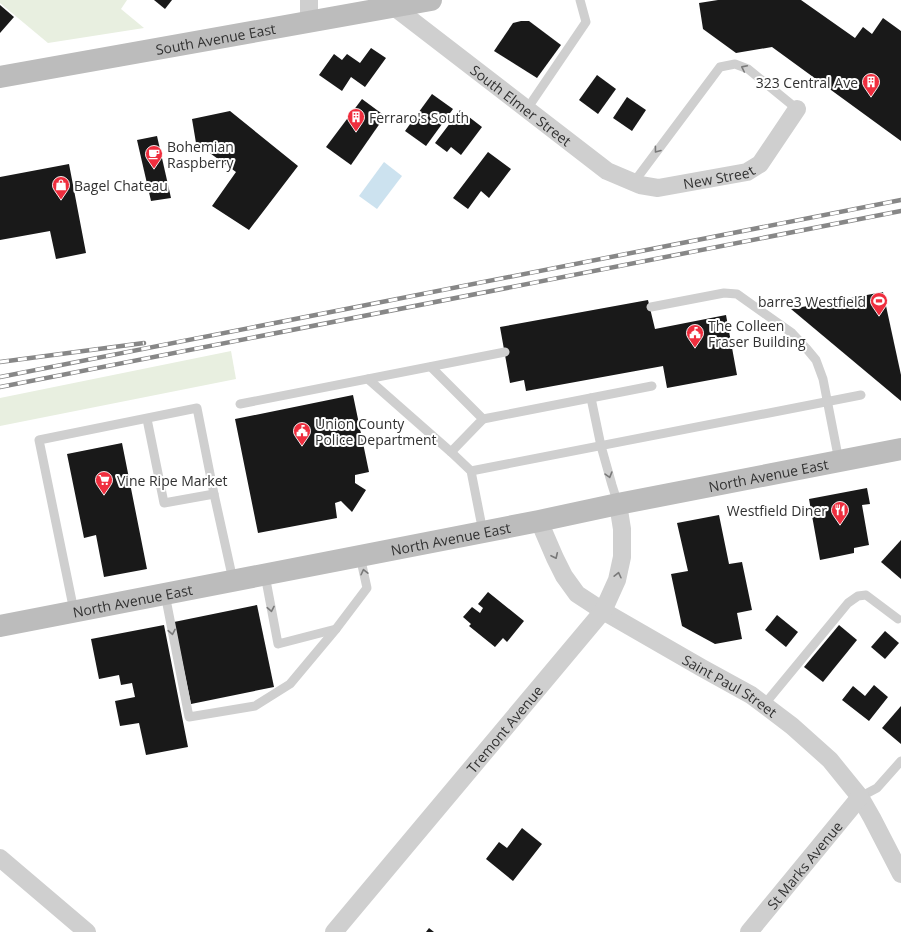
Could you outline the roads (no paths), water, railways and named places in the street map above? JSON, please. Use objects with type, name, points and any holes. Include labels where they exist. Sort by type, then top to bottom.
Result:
[{"type":"main road","name":"South Avenue East","points":[[0,77],[309,11],[393,6],[431,0]]},
{"type":"main road","name":"North Avenue East","points":[[0,626],[901,449]]},
{"type":"street","name":"South Elmer Street","points":[[393,6],[607,171],[640,185],[658,188]]},
{"type":"street","name":"New Street","points":[[658,188],[747,172],[760,164],[797,110]]},
{"type":"street","name":"Tremont Avenue","points":[[334,932],[603,611],[617,580],[622,557],[622,529],[618,504]]},
{"type":"street","name":"Saint Paul Street","points":[[539,521],[564,576],[577,594],[603,611],[751,695],[792,726],[830,760],[860,797],[901,874]]},
{"type":"street","name":"St Marks Avenue","points":[[750,932],[860,797]]},
{"type":"street","points":[[0,858],[87,932]]},
{"type":"lane","points":[[527,109],[586,22],[580,0]]},
{"type":"lane","points":[[634,182],[720,67],[735,64],[748,69],[797,110]]},
{"type":"lane","points":[[650,307],[724,293],[737,294],[792,333],[816,360],[823,379],[839,461]]},
{"type":"lane","points":[[240,404],[505,352]]},
{"type":"lane","points":[[431,367],[483,419]]},
{"type":"lane","points":[[368,379],[451,452],[471,472],[483,532]]},
{"type":"lane","points":[[451,452],[483,419],[652,386]]},
{"type":"lane","points":[[471,472],[861,395]]},
{"type":"lane","points":[[591,398],[601,446],[618,504]]},
{"type":"lane","points":[[74,611],[39,440],[197,408],[233,580]]},
{"type":"lane","points":[[147,419],[164,503],[214,494]]},
{"type":"lane","points":[[165,594],[189,717],[255,706],[290,684],[336,629],[367,588],[360,556]]},
{"type":"lane","points":[[265,575],[278,644],[336,629]]},
{"type":"lane","points":[[764,705],[848,603],[858,596],[866,595],[898,619]]},
{"type":"lane","points":[[860,797],[877,788],[901,761]]},
{"type":"water","points":[[384,162],[402,176],[377,209],[359,196]]},
{"type":"railway","points":[[0,377],[901,200]]},
{"type":"railway","points":[[0,387],[901,211]]},
{"type":"railway","points":[[0,362],[144,343]]},
{"type":"place","name":"323 Central Ave","points":[[871,97]]},
{"type":"place","name":"Ferraro's South","points":[[356,132]]},
{"type":"place","name":"Bohemian Raspberry","points":[[154,169]]},
{"type":"place","name":"Bagel Chateau","points":[[61,200]]},
{"type":"place","name":"barre3 Westfield","points":[[879,316]]},
{"type":"place","name":"The Colleen Fraser Building","points":[[695,348]]},
{"type":"place","name":"Union County Police Department","points":[[302,446]]},
{"type":"place","name":"Vine Ripe Market","points":[[104,495]]},
{"type":"place","name":"Westfield Diner","points":[[840,525]]}]
